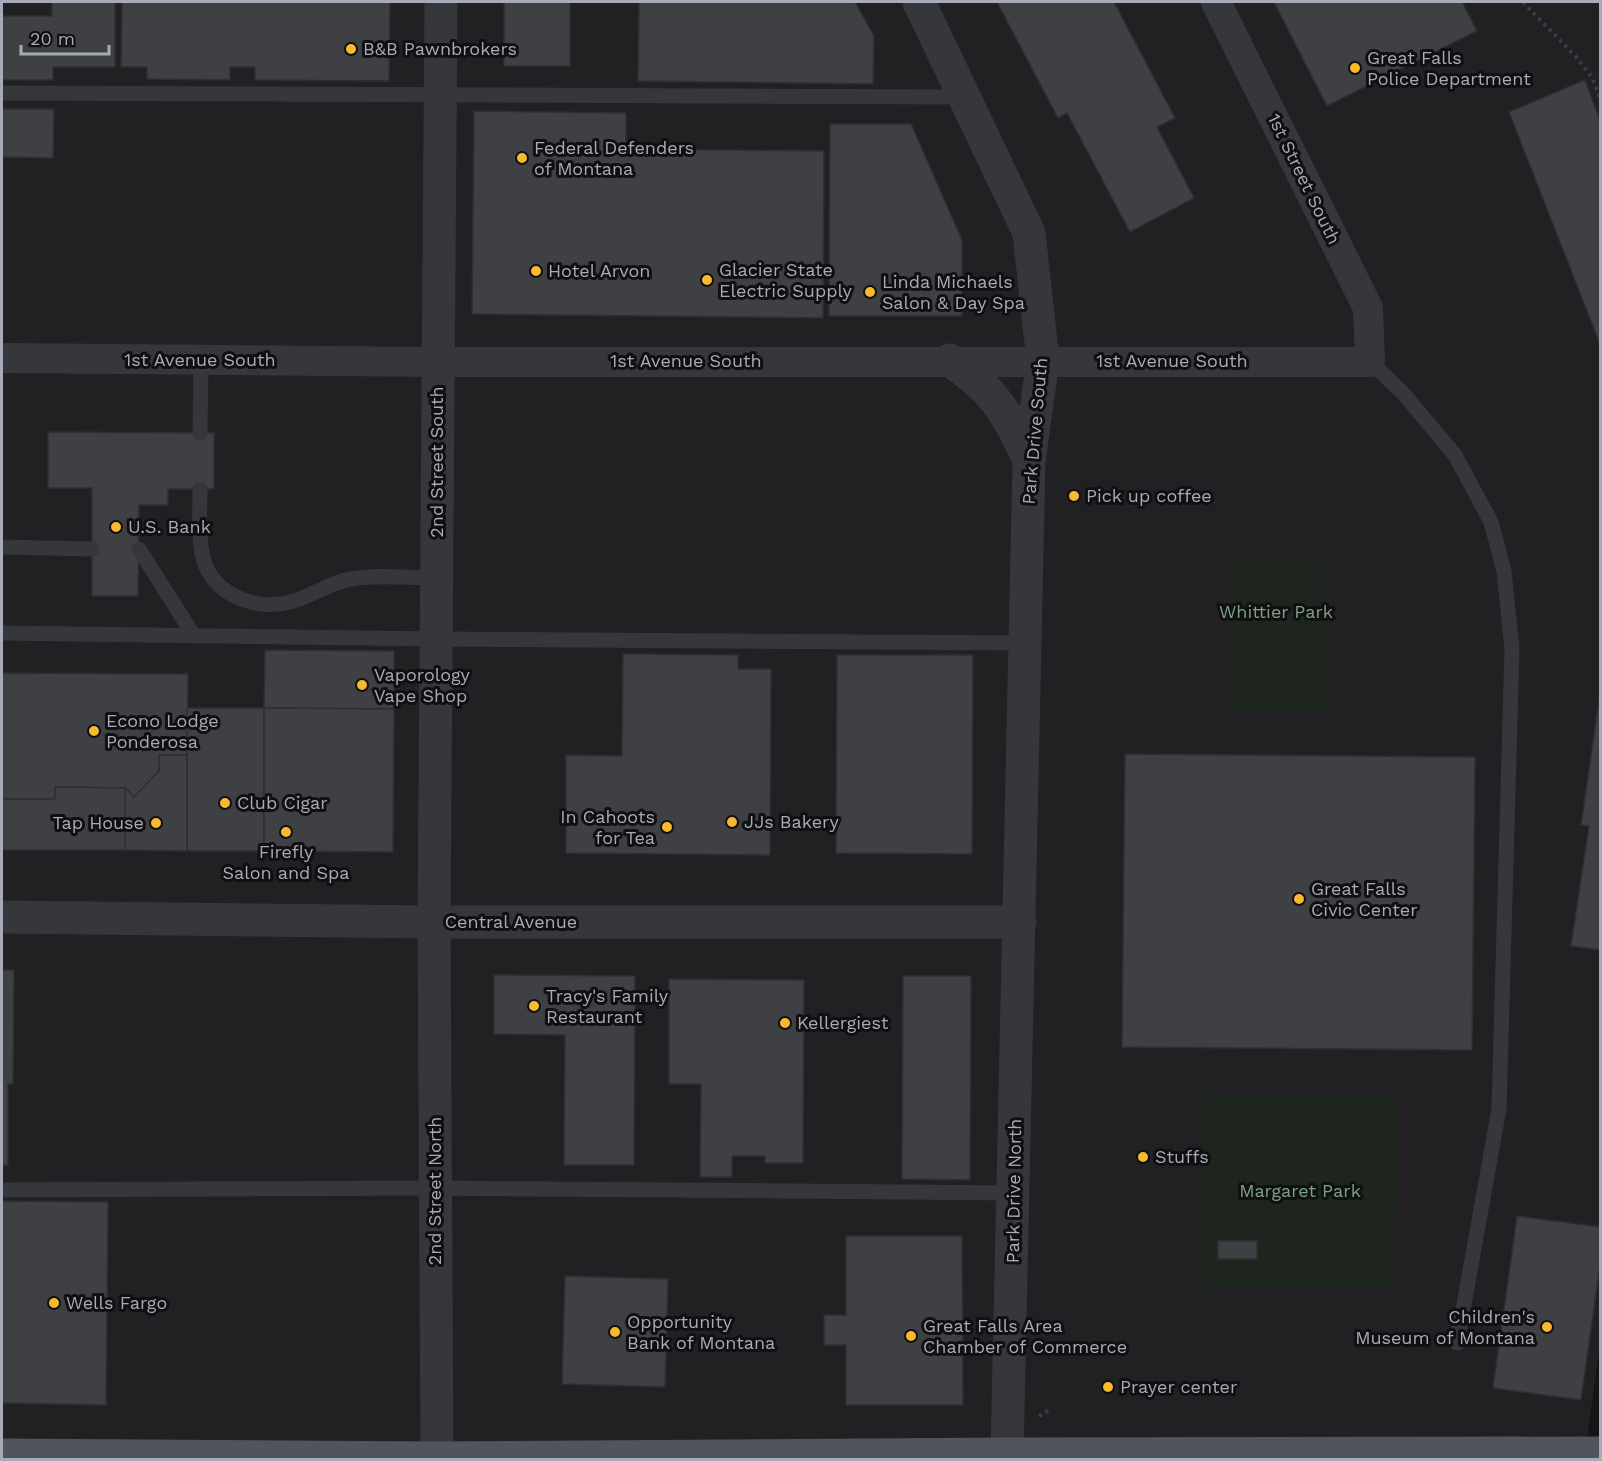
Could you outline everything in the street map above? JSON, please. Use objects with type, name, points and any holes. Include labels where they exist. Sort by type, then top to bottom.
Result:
[{"type":"main road","points":[[2,1455],[437,1459],[1011,1458],[1600,1453]]},
{"type":"street","name":"2nd Street South","points":[[434,922],[441,2]]},
{"type":"street","name":"Park Drive South","points":[[919,2],[1029,233],[1043,360],[1029,460],[1020,922]]},
{"type":"street","name":"1st Street South","points":[[1216,2],[1368,308],[1370,362]]},
{"type":"street","name":"1st Avenue South","points":[[2,358],[438,362],[1043,360],[1370,362]]},
{"type":"street","points":[[950,360],[996,400],[1029,460]]},
{"type":"street","name":"Central Avenue","points":[[2,917],[434,922],[1020,922]]},
{"type":"street","name":"2nd Street North","points":[[434,922],[437,1459]]},
{"type":"street","name":"Park Drive North","points":[[1011,1458],[1020,922]]},
{"type":"lane","points":[[2,93],[965,98]]},
{"type":"lane","points":[[200,433],[201,360]]},
{"type":"lane","points":[[1370,362],[1402,392],[1455,455],[1491,522],[1504,571],[1512,648],[1499,1109],[1457,1343]]},
{"type":"lane","points":[[200,489],[202,555],[218,584],[225,592],[242,601],[271,605],[288,603],[348,579],[436,578]]},
{"type":"lane","points":[[2,548],[92,549]]},
{"type":"lane","points":[[139,549],[194,636]]},
{"type":"lane","points":[[2,633],[1026,643]]},
{"type":"lane","points":[[2,1190],[435,1188],[1014,1193]]},
{"type":"path","points":[[1523,2],[1577,58],[1593,79],[1600,99]]},
{"type":"path","points":[[1039,1416],[1051,1408]]},
{"type":"shaded area","points":[[2,2],[1600,2],[1600,1345],[1585,1453],[2,1460]]},
{"type":"green space","name":"Whittier Park","points":[[1322,562],[1327,712],[1230,712],[1226,563]]},
{"type":"green space","name":"Margaret Park","points":[[1204,1093],[1398,1094],[1396,1289],[1202,1287]]},
{"type":"building","points":[[52,2],[115,2],[115,67],[53,67],[53,80],[2,80],[2,16],[52,16]]},
{"type":"building","points":[[122,2],[390,2],[389,81],[255,80],[255,67],[230,67],[230,80],[147,79],[147,67],[121,67]]},
{"type":"building","points":[[504,2],[570,2],[570,66],[504,66]]},
{"type":"building","points":[[639,2],[855,2],[874,36],[873,84],[638,81]]},
{"type":"building","points":[[997,2],[1114,2],[1175,118],[1157,127],[1194,198],[1130,232],[1067,113],[1058,118]]},
{"type":"building","name":"Great Falls Police Department","points":[[1274,2],[1462,2],[1477,31],[1327,106]]},
{"type":"building","points":[[1585,80],[1600,121],[1600,344],[1509,112]]},
{"type":"building","points":[[2,109],[54,109],[53,158],[2,157]]},
{"type":"building","points":[[474,111],[626,113],[626,149],[824,151],[823,318],[472,314]]},
{"type":"building","points":[[830,124],[911,124],[962,240],[962,316],[829,316]]},
{"type":"building","name":"U.S. Bank","points":[[48,432],[214,433],[214,489],[168,489],[168,505],[139,505],[138,596],[92,596],[92,488],[48,488]]},
{"type":"building","points":[[265,650],[394,651],[394,709],[264,708]]},
{"type":"building","points":[[623,654],[738,655],[738,669],[771,669],[770,855],[566,853],[566,755],[622,756]]},
{"type":"building","points":[[837,655],[973,655],[972,854],[836,853]]},
{"type":"building","name":"Econo Lodge Ponderosa","points":[[2,673],[188,674],[187,755],[159,755],[159,771],[134,797],[125,788],[55,787],[55,799],[2,799]]},
{"type":"building","points":[[1600,694],[1600,950],[1571,946],[1589,826],[1581,825]]},
{"type":"building","name":"Club Cigar","points":[[187,708],[264,708],[264,851],[187,851]]},
{"type":"building","points":[[264,708],[394,709],[393,852],[264,851]]},
{"type":"building","name":"Great Falls Civic Center","points":[[1125,754],[1475,757],[1472,1050],[1122,1047]]},
{"type":"building","name":"Tap House","points":[[159,755],[187,755],[187,851],[125,850],[125,788],[134,797],[159,771]]},
{"type":"building","points":[[55,787],[125,788],[125,850],[2,850],[2,799],[55,799]]},
{"type":"building","points":[[2,970],[14,970],[13,1084],[8,1084],[8,1165],[2,1165]]},
{"type":"building","points":[[494,975],[635,976],[634,1165],[564,1165],[565,1035],[494,1034]]},
{"type":"building","points":[[903,976],[971,976],[970,1180],[902,1179]]},
{"type":"building","points":[[669,979],[804,980],[803,1163],[765,1163],[765,1156],[732,1156],[732,1177],[700,1177],[701,1084],[669,1084]]},
{"type":"building","name":"Wells Fargo","points":[[2,1201],[108,1202],[106,1405],[2,1403]]},
{"type":"building","name":"Children's Museum of Montana","points":[[1517,1216],[1600,1227],[1600,1265],[1581,1400],[1493,1388]]},
{"type":"building","points":[[846,1236],[962,1236],[963,1405],[846,1405],[846,1345],[824,1345],[824,1315],[846,1315]]},
{"type":"building","points":[[1218,1241],[1257,1241],[1257,1259],[1218,1259]]},
{"type":"building","name":"Opportunity Bank of Montana","points":[[565,1276],[668,1279],[665,1387],[562,1384]]},
{"type":"place","name":"B&B Pawnbrokers","points":[[351,49]]},
{"type":"place","name":"Great Falls Police Department","points":[[1355,68]]},
{"type":"place","name":"Federal Defenders of Montana","points":[[522,158]]},
{"type":"place","name":"Hotel Arvon","points":[[536,271]]},
{"type":"place","name":"Glacier State Electric Supply","points":[[707,280]]},
{"type":"place","name":"Linda Michaels Salon & Day Spa","points":[[870,292]]},
{"type":"place","name":"Pick up coffee","points":[[1074,496]]},
{"type":"place","name":"U.S. Bank","points":[[116,527]]},
{"type":"place","name":"Vaporology Vape Shop","points":[[362,685]]},
{"type":"place","name":"Econo Lodge Ponderosa","points":[[94,731]]},
{"type":"place","name":"Club Cigar","points":[[225,803]]},
{"type":"place","name":"JJs Bakery","points":[[732,822]]},
{"type":"place","name":"Tap House","points":[[156,823]]},
{"type":"place","name":"In Cahoots for Tea","points":[[667,827]]},
{"type":"place","name":"Firefly Salon and Spa","points":[[286,832]]},
{"type":"place","name":"Great Falls Civic Center","points":[[1299,899]]},
{"type":"place","name":"Tracy's Family Restaurant","points":[[534,1006]]},
{"type":"place","name":"Kellergiest","points":[[785,1023]]},
{"type":"place","name":"Stuffs","points":[[1143,1157]]},
{"type":"place","name":"Wells Fargo","points":[[54,1303]]},
{"type":"place","name":"Children's Museum of Montana","points":[[1547,1327]]},
{"type":"place","name":"Opportunity Bank of Montana","points":[[615,1332]]},
{"type":"place","name":"Great Falls Area Chamber of Commerce","points":[[911,1336]]},
{"type":"place","name":"Prayer center","points":[[1108,1387]]}]
